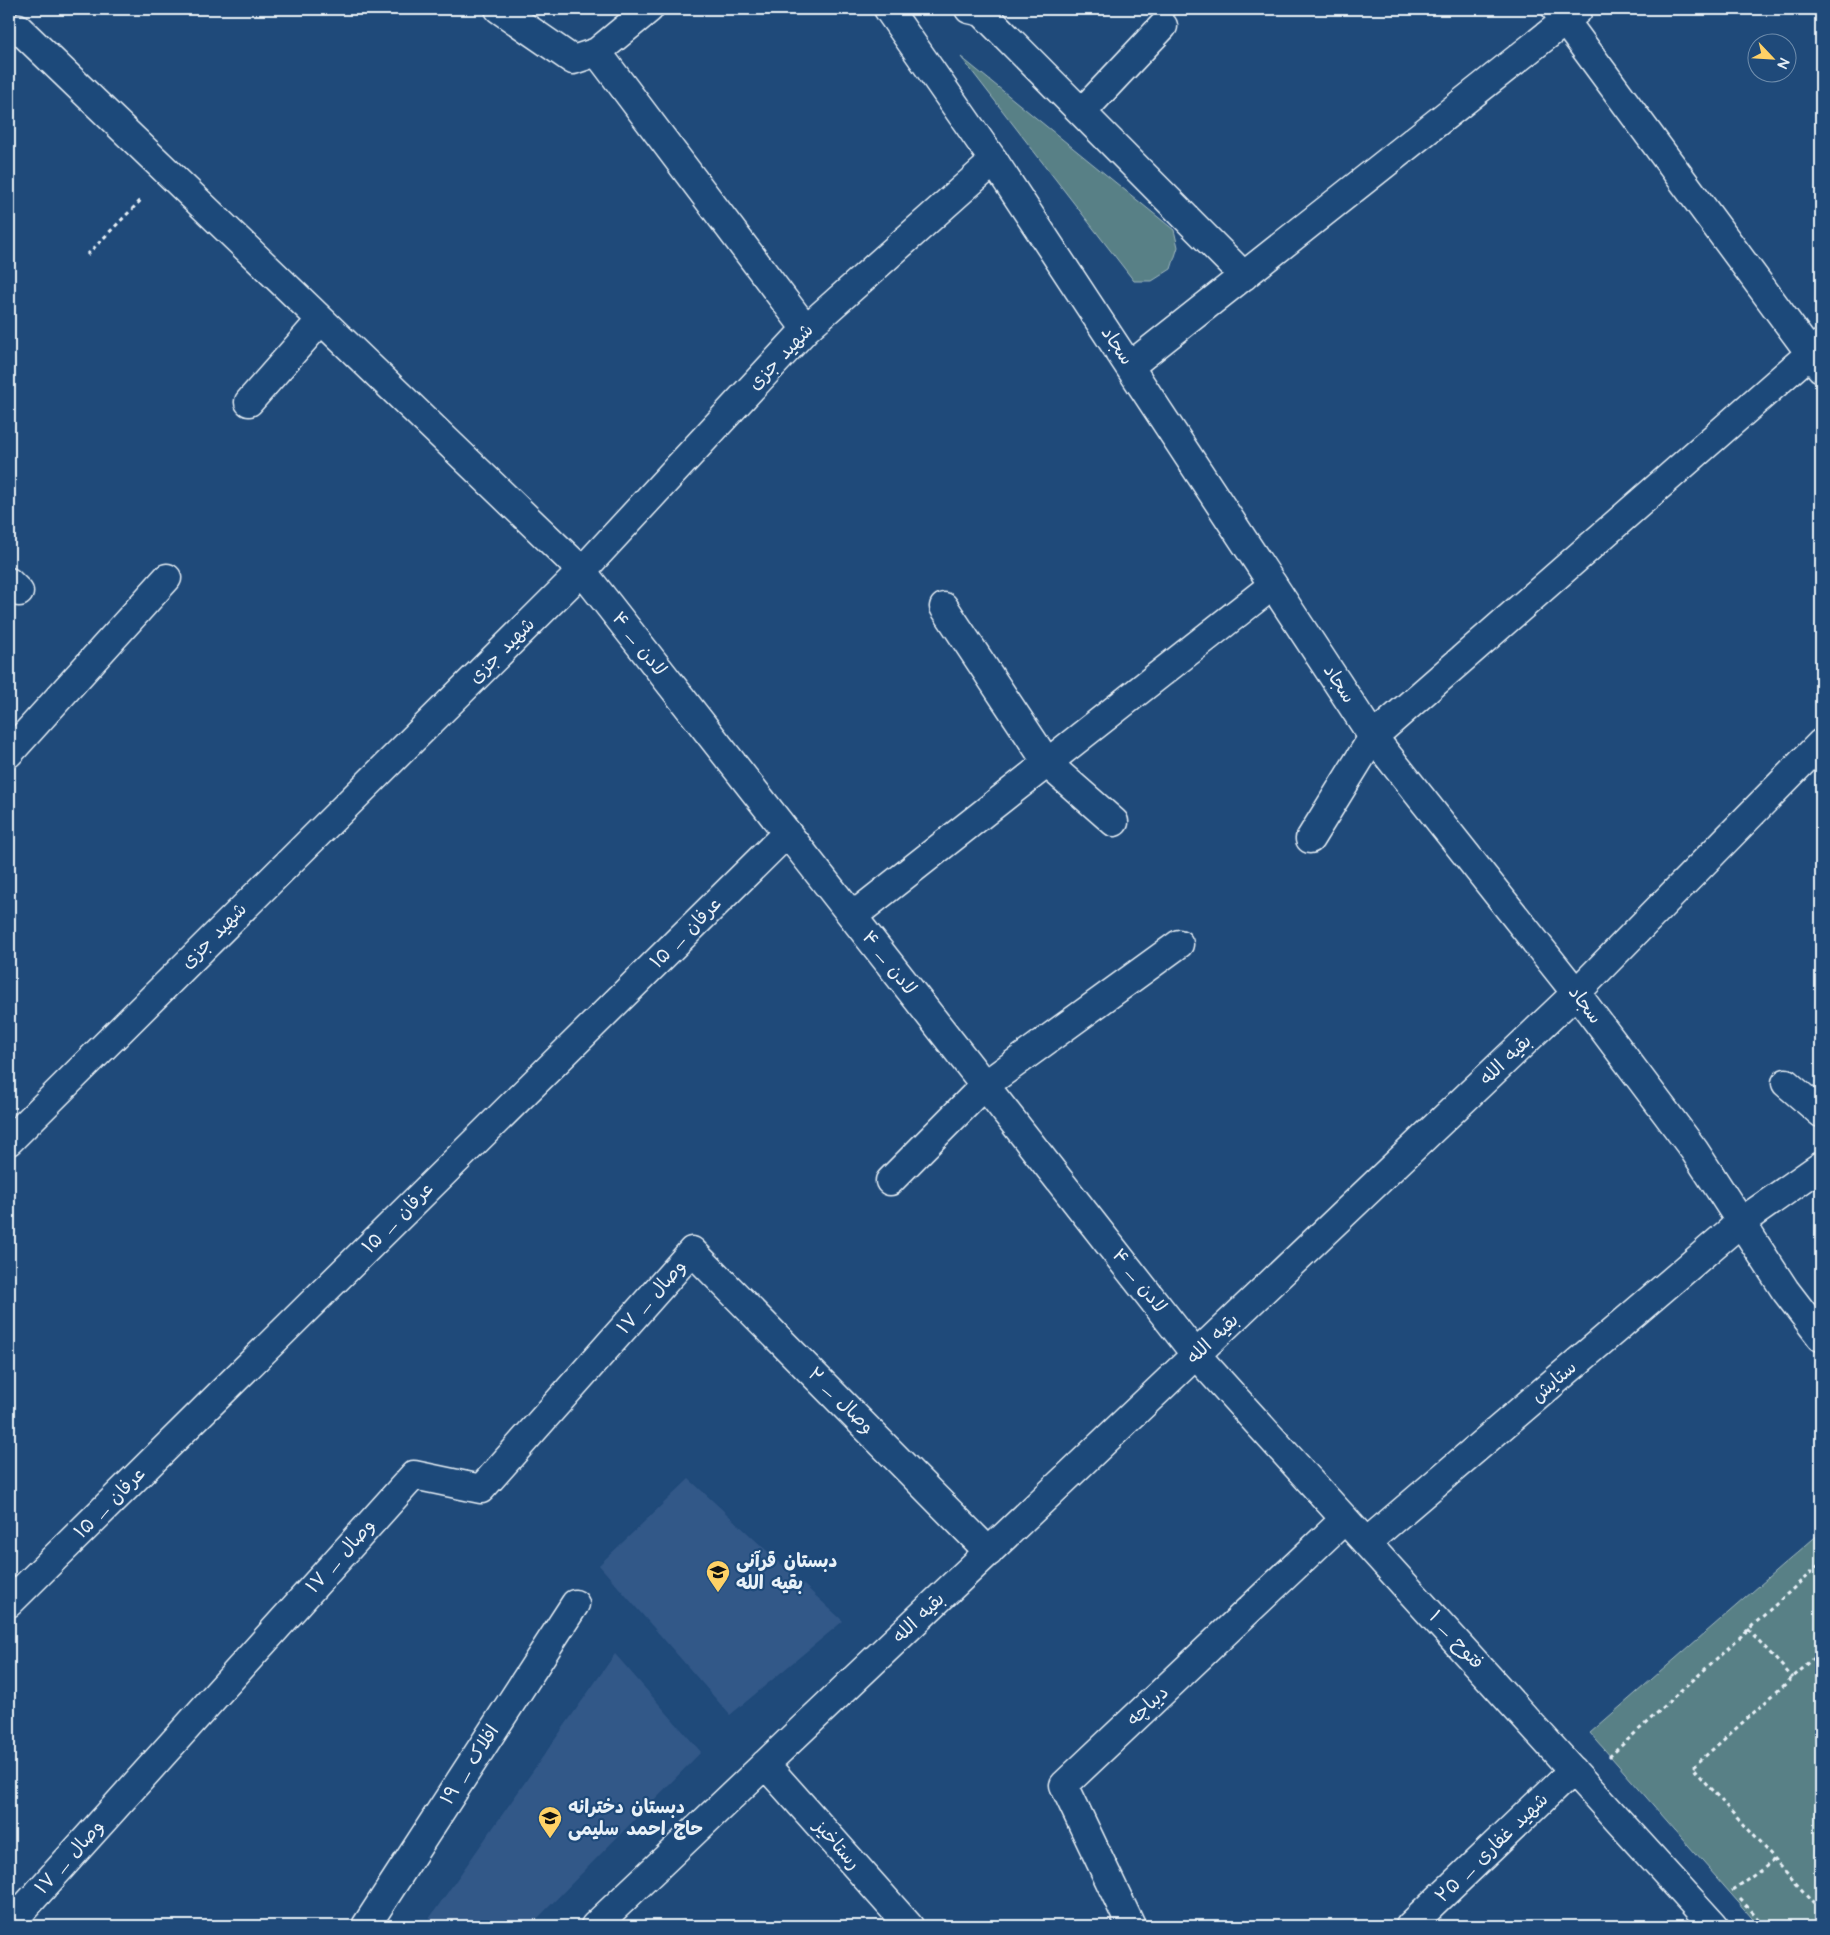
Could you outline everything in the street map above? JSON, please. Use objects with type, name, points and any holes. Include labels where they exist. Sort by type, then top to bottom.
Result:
[{"type":"street","points":[[499,9],[573,60],[597,52],[649,9]]},
{"type":"street","name":"سجاد","points":[[888,9],[994,161],[1373,737],[1576,993],[1694,1150],[1785,1290],[1821,1337]]},
{"type":"street","points":[[969,9],[982,12],[1244,276]]},
{"type":"street","points":[[1130,366],[1244,276],[1567,13],[1818,355],[1373,737],[1310,839]]},
{"type":"street","name":"لادن _ ۴","points":[[20,26],[168,172],[582,571],[1196,1355]]},
{"type":"street","points":[[1082,112],[1163,26]]},
{"type":"street","points":[[597,52],[806,329]]},
{"type":"street","name":"شهید جزی","points":[[9,1141],[582,571],[806,329],[994,161]]},
{"type":"street","points":[[249,402],[321,320]]},
{"type":"street","points":[[9,753],[168,578]]},
{"type":"street","points":[[853,916],[1273,585]]},
{"type":"street","points":[[944,607],[1048,764],[1114,822]]},
{"type":"street","name":"بقیه الله","points":[[595,1926],[1576,993],[1821,743]]},
{"type":"street","name":"عرفان _ ۱۵","points":[[9,1603],[787,833]]},
{"type":"street","points":[[890,1181],[985,1085],[1179,944]]},
{"type":"street","points":[[1786,1083],[1821,1114]]},
{"type":"street","name":"ستایش","points":[[1367,1542],[1741,1222],[1821,1166]]},
{"type":"street","name":"وصال _ ۲","points":[[692,1251],[989,1552]]},
{"type":"street","name":"وصال _ ۱۷","points":[[9,1925],[414,1475],[481,1489],[692,1251]]},
{"type":"street","name":"فتوح _ ۱","points":[[1196,1355],[1714,1926]]},
{"type":"street","name":"دیباچه","points":[[1131,1926],[1064,1785],[1345,1519]]},
{"type":"street","name":"افلاک _ ۱۹","points":[[366,1926],[575,1604]]},
{"type":"street","name":"رستاخیز","points":[[765,1764],[909,1926]]},
{"type":"street","name":"شهید غفاری _ ۲۵","points":[[1410,1926],[1573,1770]]},
{"type":"path","points":[[87,255],[168,172]]},
{"type":"path","points":[[1615,1765],[1609,1758],[1821,1563]]},
{"type":"path","points":[[1748,1629],[1793,1678]]},
{"type":"path","points":[[1821,1652],[1692,1768],[1821,1911]]},
{"type":"path","points":[[1732,1891],[1775,1860]]},
{"type":"path","points":[[1726,1884],[1766,1926]]},
{"type":"shaded area","name":"دبستان قرآنی بقیه الله","points":[[689,1479],[843,1621],[730,1715],[599,1565]]},
{"type":"shaded area","name":"دبستان دخترانه حاج احمد سلیمی","points":[[615,1654],[701,1752],[530,1926],[424,1926]]},
{"type":"green space","points":[[961,57],[1174,230],[1178,247],[1171,269],[1152,281],[1134,281]]},
{"type":"green space","points":[[1821,1532],[1821,1926],[1759,1926],[1590,1733]]},
{"type":"place","name":"دبستان قرآنی بقیه الله","points":[[718,1593]]},
{"type":"place","name":"دبستان دخترانه حاج احمد سلیمی","points":[[550,1839]]}]
